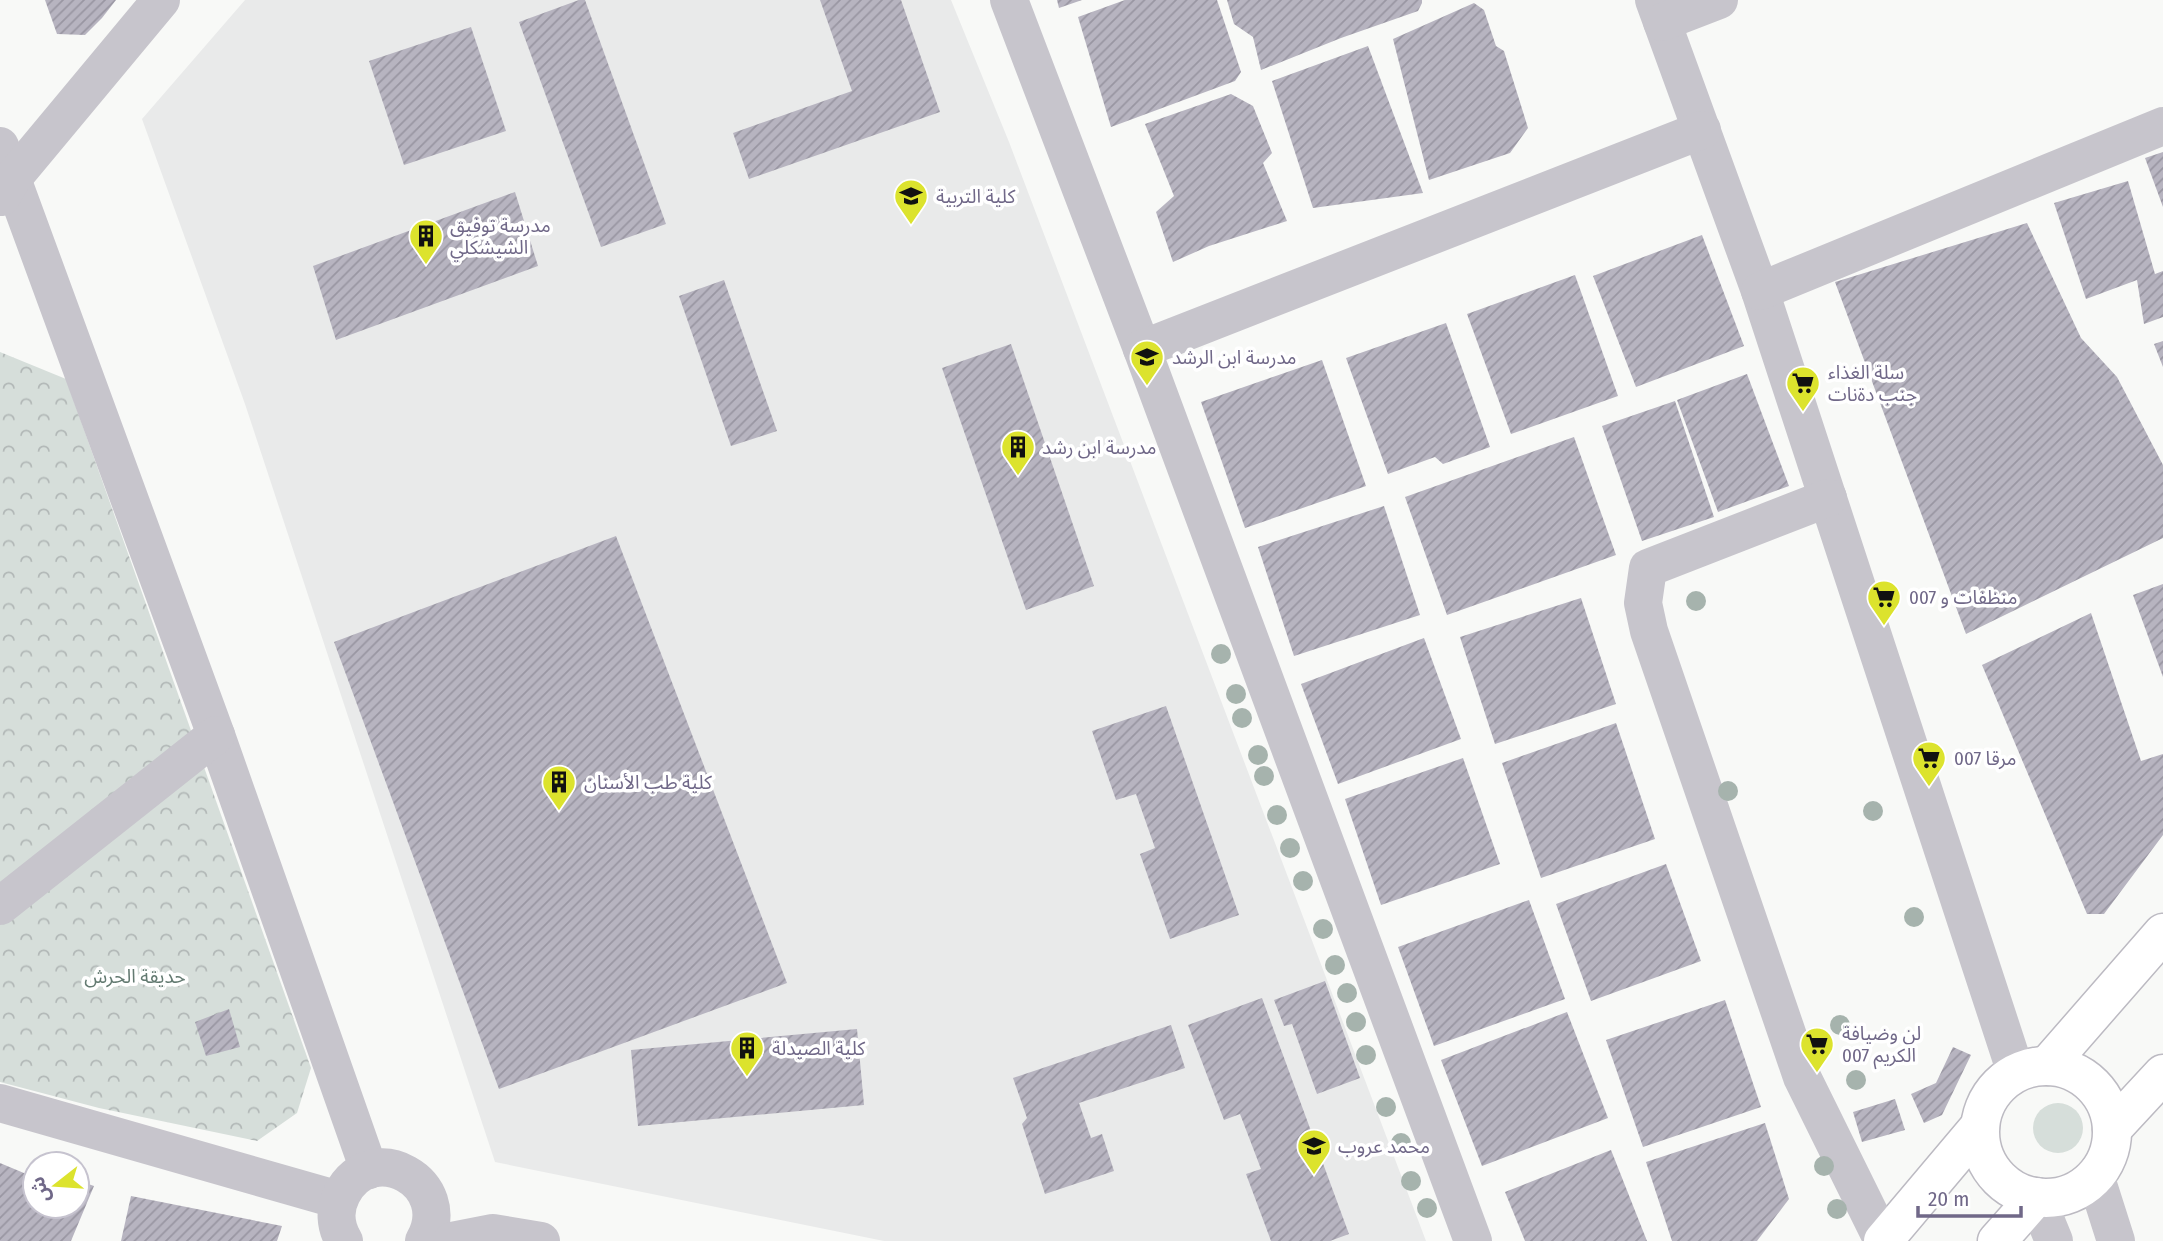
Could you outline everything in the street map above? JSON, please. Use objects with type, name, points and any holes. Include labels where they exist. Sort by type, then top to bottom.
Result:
[{"type":"main road","points":[[2032,1069],[2064,1068],[2079,1075],[2092,1085],[2109,1113],[2112,1129],[2105,1162],[2083,1186],[2068,1194],[2036,1197],[2020,1193],[1994,1172],[1981,1143],[1980,1126],[1984,1110],[1991,1095],[2002,1083],[2032,1069],[2163,933]]},
{"type":"main road","points":[[2112,1129],[2163,1074]]},
{"type":"main road","points":[[1883,1241],[1980,1126]]},
{"type":"main road","points":[[1997,1241],[2036,1197]]},
{"type":"street","points":[[161,0],[4,175],[216,734],[369,1170]]},
{"type":"street","points":[[1009,0],[1142,349],[1473,1241]]},
{"type":"street","points":[[1719,0],[1658,11],[1760,291],[1828,498],[2032,1069]]},
{"type":"street","points":[[1760,291],[2163,125]]},
{"type":"street","points":[[1142,349],[1702,130]]},
{"type":"street","points":[[1828,498],[1648,568],[1643,603],[1649,631],[1802,1077],[1883,1241]]},
{"type":"street","points":[[0,906],[216,734]]},
{"type":"street","points":[[0,1104],[339,1199]]},
{"type":"street","points":[[344,1241],[337,1224],[339,1199],[351,1180],[380,1167],[403,1172],[414,1178],[428,1197],[432,1219],[424,1241]]},
{"type":"street","points":[[2095,1175],[2116,1241]]},
{"type":"street","points":[[422,1187],[493,1233]]},
{"type":"street","points":[[2036,1197],[2054,1241]]},
{"type":"street","points":[[452,1241],[493,1233],[541,1241]]},
{"type":"shaded area","points":[[245,0],[951,0],[1009,142],[1426,1241],[884,1241],[495,1162],[245,404],[142,119]]},
{"type":"green space","name":"حديقة الحرش","points":[[0,352],[66,379],[311,1068],[297,1113],[257,1141],[99,1108],[0,1082]]},
{"type":"green space","points":[[2058,1103],[2076,1110],[2083,1128],[2076,1146],[2058,1153],[2040,1146],[2033,1128],[2040,1110]]},
{"type":"building","points":[[45,0],[116,0],[85,35],[57,34]]},
{"type":"building","points":[[585,0],[666,224],[601,247],[519,22]]},
{"type":"building","points":[[820,0],[901,0],[940,112],[749,179],[733,133],[852,91]]},
{"type":"building","points":[[1057,0],[1082,0],[1059,8]]},
{"type":"building","points":[[1125,0],[1217,0],[1241,72],[1235,81],[1111,127],[1078,17]]},
{"type":"building","points":[[1227,0],[1422,0],[1422,3],[1418,11],[1261,70],[1253,37],[1234,24]]},
{"type":"building","points":[[1474,3],[1484,10],[1496,46],[1504,51],[1528,128],[1510,153],[1429,180],[1393,39]]},
{"type":"building","points":[[471,27],[506,131],[404,165],[369,61]]},
{"type":"building","points":[[1368,46],[1423,193],[1313,208],[1272,81]]},
{"type":"building","points":[[1231,94],[1253,106],[1272,153],[1263,163],[1287,221],[1209,246],[1173,262],[1156,212],[1174,196],[1145,124]]},
{"type":"building","points":[[2163,152],[2163,207],[2145,158]]},
{"type":"building","points":[[2128,181],[2155,274],[2163,271],[2163,317],[2144,324],[2137,280],[2086,299],[2054,203]]},
{"type":"building","name":"مدرسة توفيق الشيشكلي","points":[[515,192],[538,266],[336,340],[313,266]]},
{"type":"building","points":[[2027,223],[2081,338],[2117,377],[2163,465],[2163,538],[1966,634],[1835,282]]},
{"type":"building","points":[[1702,235],[1744,346],[1636,387],[1593,276]]},
{"type":"building","points":[[1575,275],[1618,396],[1511,434],[1467,314]]},
{"type":"building","points":[[724,280],[777,431],[731,446],[679,296]]},
{"type":"building","points":[[1446,323],[1490,447],[1443,464],[1435,457],[1388,474],[1346,358]]},
{"type":"building","points":[[2163,341],[2163,367],[2154,344]]},
{"type":"building","name":"مدرسة ابن رشد","points":[[1011,344],[1094,586],[1026,610],[942,368]]},
{"type":"building","points":[[1322,360],[1366,486],[1245,528],[1201,402]]},
{"type":"building","points":[[1747,374],[1789,486],[1718,512],[1677,400]]},
{"type":"building","points":[[1675,401],[1714,517],[1642,541],[1602,426]]},
{"type":"building","points":[[1574,437],[1616,555],[1447,615],[1405,497]]},
{"type":"building","points":[[1384,506],[1420,615],[1294,656],[1258,547]]},
{"type":"building","name":"كلية طب الأسنان","points":[[616,536],[787,983],[499,1089],[334,642]]},
{"type":"building","points":[[2163,584],[2163,677],[2133,595]]},
{"type":"building","points":[[1581,598],[1616,704],[1495,744],[1460,637]]},
{"type":"building","points":[[2091,613],[2141,761],[2163,754],[2163,835],[2104,914],[2087,914],[1982,665]]},
{"type":"building","points":[[1424,638],[1461,739],[1338,784],[1301,684]]},
{"type":"building","points":[[1166,706],[1239,915],[1170,939],[1140,854],[1155,848],[1136,794],[1116,800],[1092,731]]},
{"type":"building","points":[[1616,723],[1655,839],[1541,878],[1502,763]]},
{"type":"building","points":[[1463,758],[1500,864],[1381,905],[1345,799]]},
{"type":"building","points":[[1666,864],[1701,961],[1591,1001],[1556,904]]},
{"type":"building","points":[[1529,900],[1565,999],[1434,1046],[1398,947]]},
{"type":"building","points":[[1325,981],[1360,1078],[1317,1094],[1292,1024],[1284,1026],[1274,1000]]},
{"type":"building","points":[[1262,998],[1349,1234],[1330,1241],[1271,1241],[1246,1174],[1261,1169],[1240,1114],[1224,1120],[1188,1025]]},
{"type":"building","points":[[1725,1000],[1761,1107],[1643,1147],[1606,1040]]},
{"type":"building","points":[[229,1009],[240,1047],[206,1056],[195,1022]]},
{"type":"building","points":[[1567,1012],[1608,1118],[1482,1166],[1441,1060]]},
{"type":"building","points":[[1171,1025],[1185,1068],[1079,1103],[1091,1138],[1102,1134],[1114,1171],[1045,1194],[1022,1124],[1027,1118],[1013,1078]]},
{"type":"building","name":"كلية الصيدلة","points":[[857,1029],[864,1105],[638,1126],[631,1050]]},
{"type":"building","points":[[1953,1047],[1971,1055],[1942,1115],[1924,1123],[1911,1094],[1936,1083]]},
{"type":"building","points":[[1895,1099],[1905,1130],[1862,1142],[1853,1112]]},
{"type":"building","points":[[1765,1123],[1789,1199],[1757,1241],[1672,1241],[1646,1162]]},
{"type":"building","points":[[1611,1150],[1647,1241],[1525,1241],[1505,1192]]},
{"type":"building","points":[[0,1163],[21,1172],[21,1220],[80,1220],[71,1241],[0,1241]]},
{"type":"building","points":[[131,1196],[282,1226],[277,1241],[121,1241]]},
{"type":"place","name":"كلية التربية","points":[[911,226]]},
{"type":"place","name":"مدرسة توفيق الشيشكلي","points":[[426,266]]},
{"type":"place","name":"مدرسة ابن الرشد","points":[[1147,387]]},
{"type":"place","name":"سلة الغذاء جنب دةنات","points":[[1803,413]]},
{"type":"place","name":"مدرسة ابن رشد","points":[[1018,477]]},
{"type":"place","name":"منظفات و 007","points":[[1884,627]]},
{"type":"place","name":"مرقا 007","points":[[1929,788]]},
{"type":"place","name":"كلية طب الأسنان","points":[[559,812]]},
{"type":"place","name":"لن وضيافة الكريم 007","points":[[1817,1074]]},
{"type":"place","name":"كلية الصيدلة","points":[[747,1078]]},
{"type":"place","name":"محمد عروب","points":[[1314,1176]]}]
